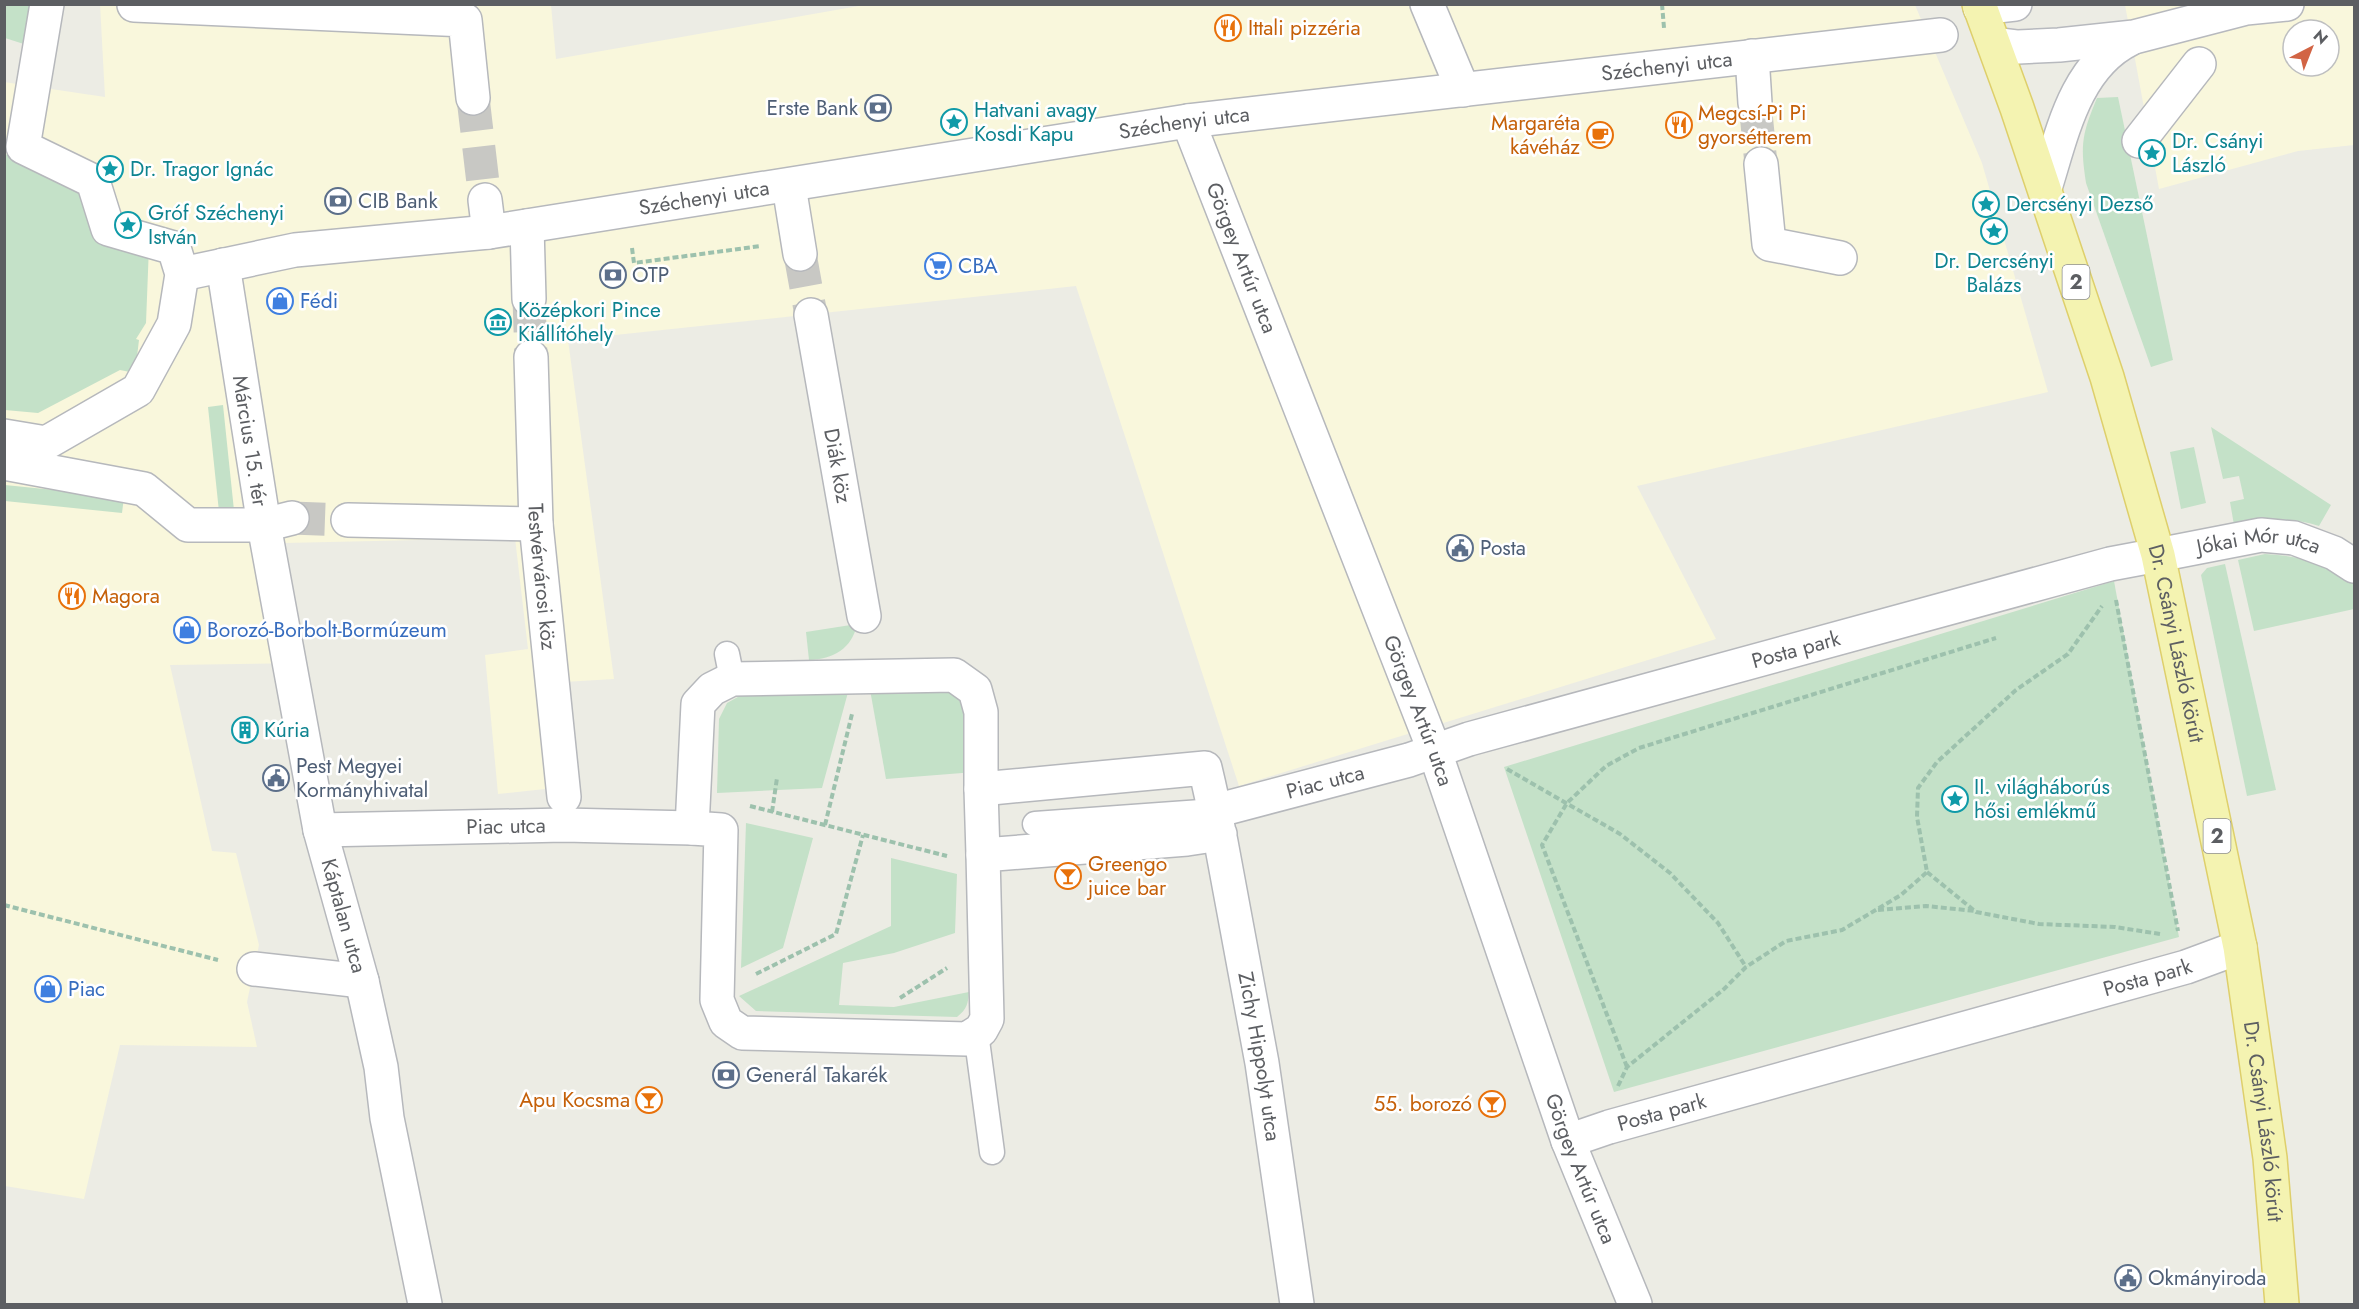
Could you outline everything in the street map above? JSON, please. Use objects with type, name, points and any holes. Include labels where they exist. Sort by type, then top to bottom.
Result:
[{"type":"main road","name":"Dr. Csányi László körút","points":[[1979,6],[2044,188],[2107,376],[2158,555],[2240,947],[2270,1158],[2282,1305]]},
{"type":"street","points":[[4,436],[46,443],[138,390],[174,324],[182,274],[174,248],[103,232],[93,182],[14,146],[47,4]]},
{"type":"street","points":[[1427,4],[1462,90]]},
{"type":"street","points":[[1979,6],[2015,4]]},
{"type":"street","points":[[2213,4],[2246,8]]},
{"type":"street","points":[[1994,44],[2018,47],[2049,46],[2134,37],[2246,8],[2287,4]]},
{"type":"street","points":[[134,5],[465,20],[473,98]]},
{"type":"street","name":"Széchenyi utca","points":[[182,274],[295,250],[487,216],[526,226],[1188,121],[1941,35]]},
{"type":"street","points":[[2044,188],[2067,121],[2087,76],[2098,61],[2115,46],[2134,37]]},
{"type":"street","points":[[1752,56],[1755,103]]},
{"type":"street","points":[[2139,141],[2199,64]]},
{"type":"street","name":"Görgey Artúr utca","points":[[1188,121],[1435,752],[1568,1141],[1635,1305]]},
{"type":"street","points":[[1761,164],[1769,244],[1839,258]]},
{"type":"street","points":[[789,186],[800,255]]},
{"type":"street","points":[[526,226],[529,299]]},
{"type":"street","name":"Március 15. tér","points":[[4,463],[144,489],[188,525],[278,521],[223,265]]},
{"type":"street","name":"Diák köz","points":[[811,315],[864,616]]},
{"type":"street","name":"Testvérvárosi köz","points":[[531,357],[536,524],[564,797]]},
{"type":"street","points":[[348,520],[536,524]]},
{"type":"street","name":"Káptalan utca","points":[[278,521],[312,792],[320,830],[362,981],[425,1305]]},
{"type":"street","name":"Jókai Mór utca","points":[[2158,555],[2261,535],[2294,538],[2334,553],[2355,566]]},
{"type":"street","name":"Posta park","points":[[1435,752],[1469,739],[2110,564],[2158,555]]},
{"type":"street","points":[[692,814],[698,704],[730,666],[860,676],[954,675],[975,690],[981,712],[987,1019],[981,1030],[967,1039],[742,1033],[726,1022],[717,1000],[717,990]]},
{"type":"street","name":"Piac utca","points":[[984,860],[1187,839],[1217,823],[1435,752]]},
{"type":"street","name":"Zichy Hippolyt utca","points":[[981,789],[1205,768],[1262,1062],[1297,1305]]},
{"type":"street","name":"Piac utca","points":[[320,830],[564,825],[692,814],[721,830],[717,990]]},
{"type":"street","name":"Posta park","points":[[1568,1141],[2182,952],[2240,947]]},
{"type":"street","points":[[254,969],[362,981]]},
{"type":"lane","points":[[1035,824],[1217,823]]},
{"type":"lane","points":[[976,1033],[992,1152]]},
{"type":"path","points":[[627,211],[634,263],[768,245]]},
{"type":"path","points":[[1976,912],[1927,872],[1917,817],[1918,788],[1937,762],[2016,690],[2068,654],[2103,605],[2115,593],[2182,952]]},
{"type":"path","points":[[2091,608],[2103,605]]},
{"type":"path","points":[[1627,1067],[1542,845],[1567,803],[1606,766],[1640,747],[2001,636]]},
{"type":"path","points":[[825,825],[860,676]]},
{"type":"path","points":[[1469,739],[1504,767],[1620,834],[1670,873],[1718,923],[1746,967]]},
{"type":"path","points":[[772,812],[777,778]]},
{"type":"path","points":[[692,814],[740,804],[863,835],[984,860]]},
{"type":"path","points":[[717,990],[733,985],[836,934],[863,835]]},
{"type":"path","points":[[1614,1092],[1627,1067],[1724,989],[1746,967],[1786,941],[1842,930],[1901,895],[1927,872]]},
{"type":"path","points":[[4,905],[254,969]]},
{"type":"path","points":[[1875,910],[1926,906],[1976,912],[2039,924],[2115,927],[2182,952]]},
{"type":"path","points":[[895,1001],[955,963]]},
{"type":"shaded area","points":[[100,4],[551,5],[556,59],[870,4],[1915,5],[1982,163],[2048,392],[1637,486],[1716,639],[1239,786],[1076,286],[568,340],[614,679],[564,682],[573,786],[498,794],[485,655],[528,649],[515,538],[284,543],[306,663],[170,665],[212,851],[236,853],[259,945],[247,1002],[257,1047],[120,1045],[84,1199],[5,1186],[4,82],[105,97]]},
{"type":"shaded area","points":[[2125,5],[2354,5],[2354,145],[2298,151],[2159,189]]},
{"type":"green space","points":[[4,5],[29,5],[30,46],[5,38]]},
{"type":"green space","points":[[2118,97],[2173,360],[2151,367],[2086,183],[2084,170],[2084,139],[2097,98]]},
{"type":"green space","points":[[5,154],[82,182],[149,246],[146,323],[136,339],[139,340],[135,373],[120,370],[38,413],[5,410]]},
{"type":"green space","points":[[223,405],[235,520],[220,521],[208,407]]},
{"type":"green space","points":[[2211,427],[2331,505],[2319,526],[2287,520],[2266,520],[2234,525],[2230,502],[2244,499],[2239,476],[2223,479]]},
{"type":"green space","points":[[2194,447],[2206,503],[2181,509],[2170,452]]},
{"type":"green space","points":[[5,485],[124,497],[122,513],[5,501]]},
{"type":"green space","points":[[2265,554],[2312,562],[2343,577],[2354,584],[2354,609],[2254,631],[2238,560]]},
{"type":"green space","points":[[2225,564],[2276,790],[2247,796],[2201,575],[2207,568]]},
{"type":"green space","points":[[2114,581],[2179,937],[1614,1092],[1504,767]]},
{"type":"green space","points":[[857,624],[851,640],[840,651],[833,655],[809,660],[806,632]]},
{"type":"green space","points":[[948,682],[966,695],[975,772],[886,779],[869,684]]},
{"type":"green space","points":[[850,685],[822,788],[717,793],[719,719],[727,703],[745,693]]},
{"type":"green space","points":[[746,823],[813,838],[783,948],[741,968]]},
{"type":"green space","points":[[891,858],[957,874],[955,933],[894,953],[843,963],[839,1005],[894,1007],[969,992],[966,1006],[957,1017],[756,1011],[739,996],[891,926]]},
{"type":"tunnel","points":[[473,98],[485,200]]},
{"type":"tunnel","points":[[1755,103],[1761,164]]},
{"type":"tunnel","points":[[800,254],[811,315]]},
{"type":"tunnel","points":[[529,299],[531,357]]},
{"type":"tunnel","points":[[292,518],[348,520]]},
{"type":"place","name":"Ittali pizzéria","points":[[1228,28]]},
{"type":"place","name":"Erste Bank","points":[[878,108]]},
{"type":"place","name":"Hatvani avagy Kosdi Kapu","points":[[954,122]]},
{"type":"place","name":"Megcsí-Pi Pi gyorsétterem","points":[[1679,125]]},
{"type":"place","name":"Margaréta kávéház","points":[[1600,135]]},
{"type":"place","name":"Dr. Csányi László","points":[[2152,153]]},
{"type":"place","name":"Dr. Tragor Ignác","points":[[110,169]]},
{"type":"place","name":"CIB Bank","points":[[338,201]]},
{"type":"place","name":"Dercsényi Dezső","points":[[1986,204]]},
{"type":"place","name":"Gróf Széchenyi István","points":[[128,225]]},
{"type":"place","name":"Dr. Dercsényi Balázs","points":[[1994,231]]},
{"type":"place","name":"CBA","points":[[938,266]]},
{"type":"place","name":"OTP","points":[[613,275]]},
{"type":"place","name":"Fédi","points":[[280,301]]},
{"type":"place","name":"Középkori Pince Kiállítóhely","points":[[498,322]]},
{"type":"place","name":"Posta","points":[[1460,548]]},
{"type":"place","name":"Magora","points":[[72,596]]},
{"type":"place","name":"Borozó-Borbolt-Bormúzeum","points":[[187,630]]},
{"type":"place","name":"Kúria","points":[[245,730]]},
{"type":"place","name":"Pest Megyei Kormányhivatal","points":[[276,778]]},
{"type":"place","name":"II. világháborús hősi emlékmű","points":[[1955,799]]},
{"type":"place","name":"Greengo juice bar","points":[[1068,876]]},
{"type":"place","name":"Piac","points":[[48,989]]},
{"type":"place","name":"Generál Takarék","points":[[726,1075]]},
{"type":"place","name":"Apu Kocsma","points":[[649,1100]]},
{"type":"place","name":"55. borozó","points":[[1492,1104]]},
{"type":"place","name":"Okmányiroda","points":[[2128,1278]]}]
